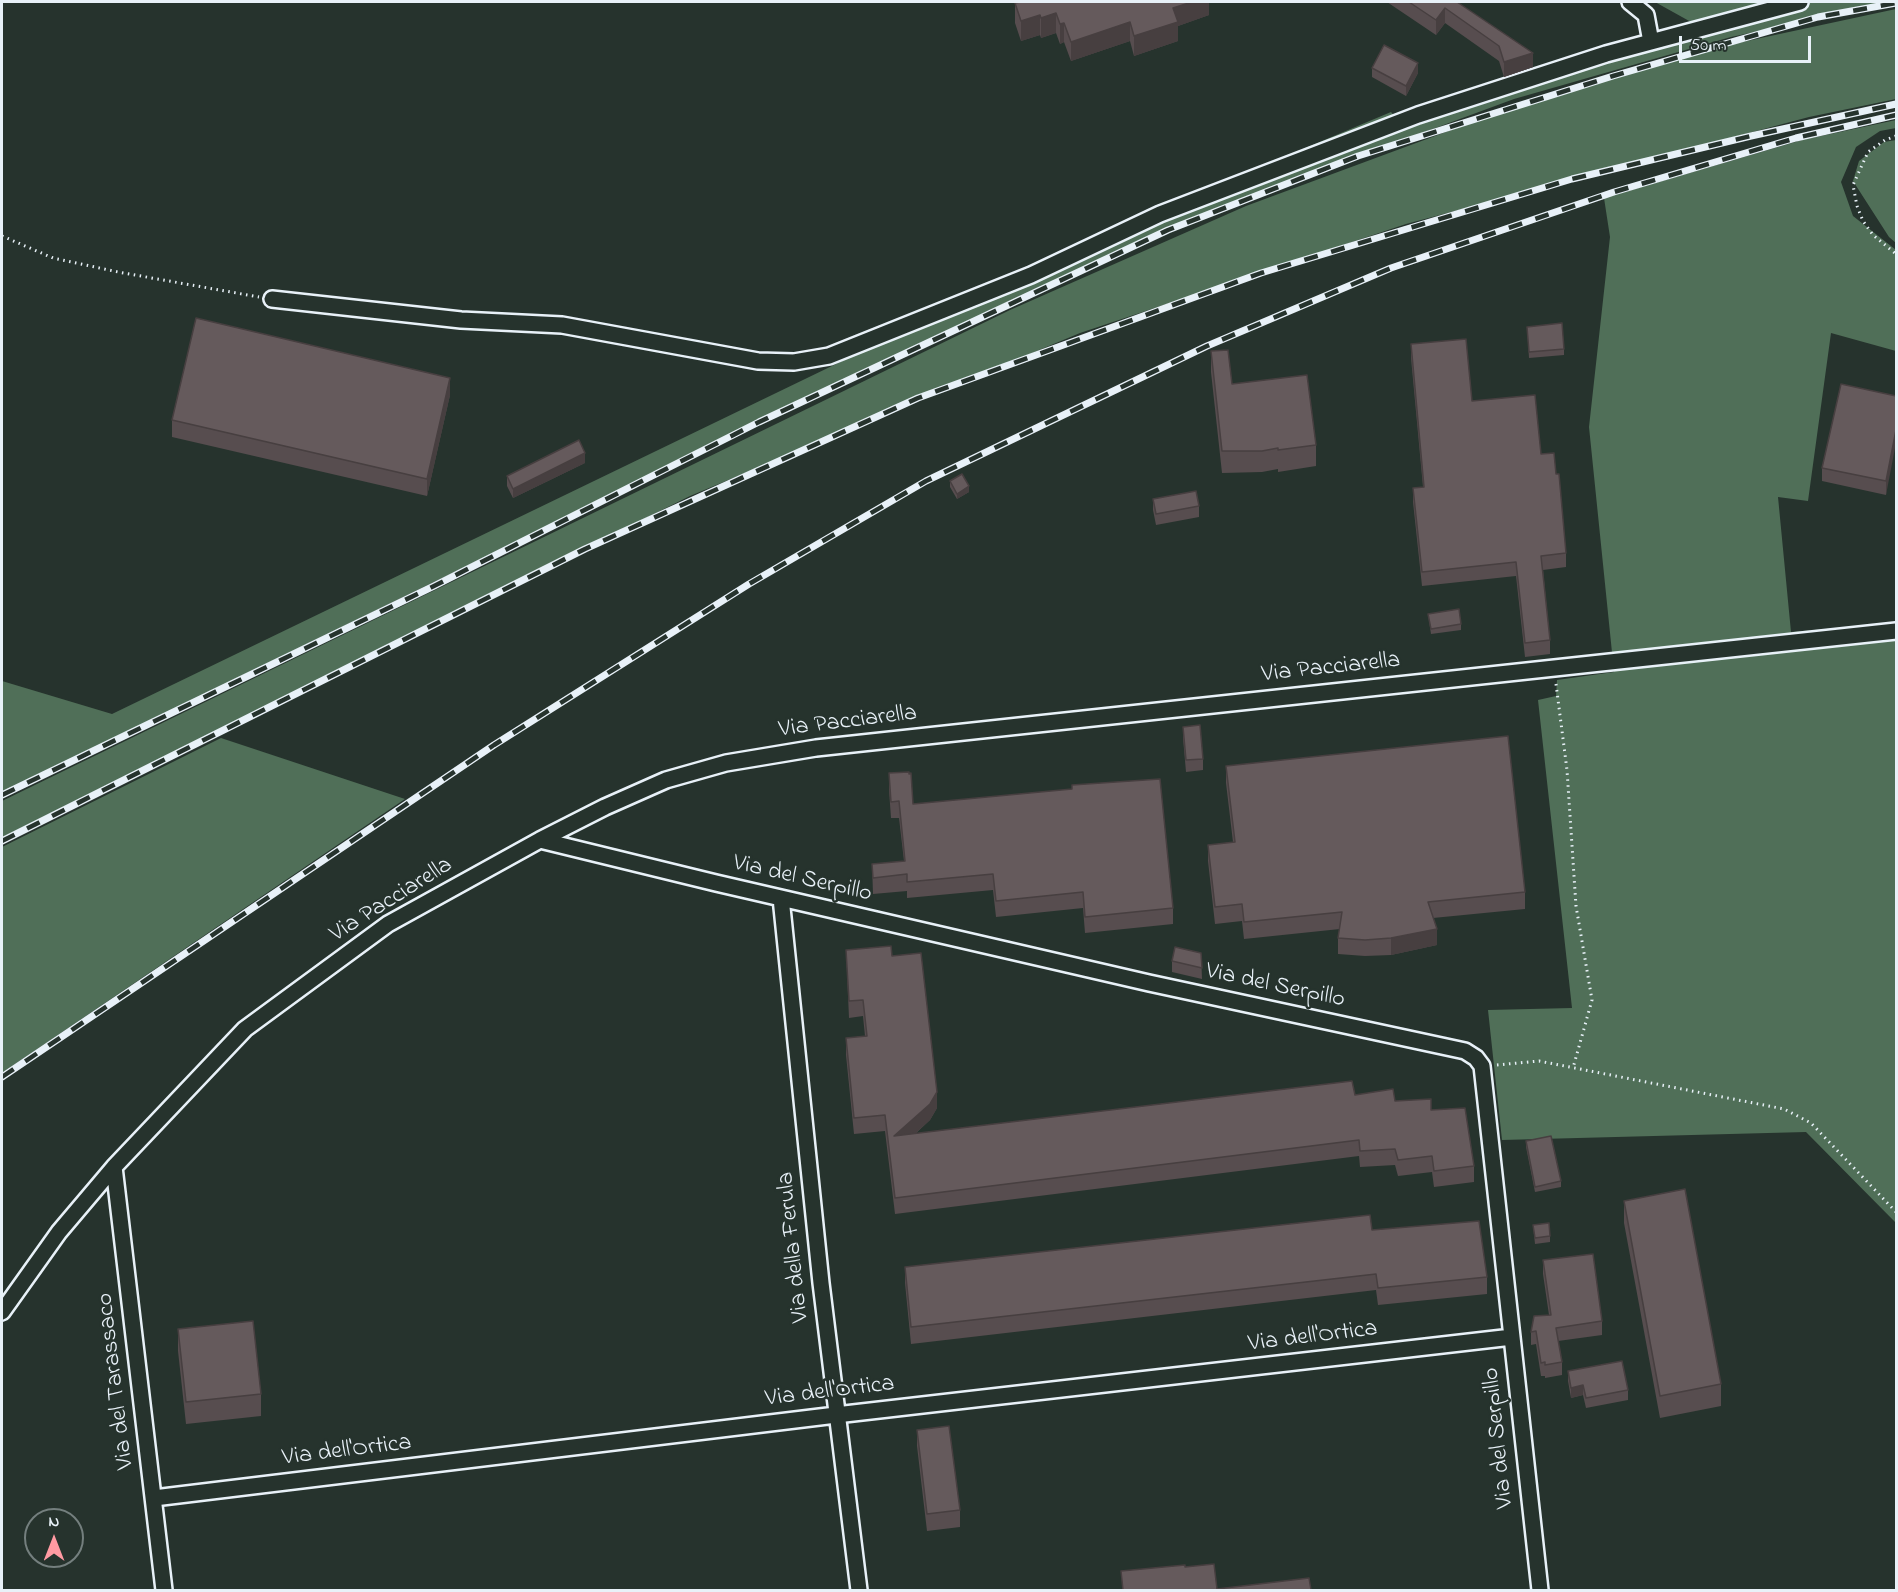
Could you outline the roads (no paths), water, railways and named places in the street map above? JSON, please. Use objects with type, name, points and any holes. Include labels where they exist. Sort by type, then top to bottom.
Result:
[{"type":"street","points":[[1630,2],[1646,15],[1651,42]]},
{"type":"street","points":[[272,299],[461,320],[562,325],[758,361],[794,362],[830,356],[1031,275],[1160,214],[1418,115],[1606,54],[1800,2]]},
{"type":"street","name":"Via Pacciarella","points":[[2,1312],[59,1232],[114,1167],[245,1029],[388,924],[540,840],[605,807],[666,780],[726,763],[816,748],[1896,631]]},
{"type":"street","name":"Via del Serpillo","points":[[540,840],[1149,983],[1465,1051],[1476,1058],[1482,1066],[1540,1590]]},
{"type":"street","name":"Via della Ferula","points":[[781,898],[836,1415],[859,1590]]},
{"type":"street","name":"Via del Tarassaco","points":[[114,1167],[164,1590]]},
{"type":"street","name":"Via dell'Ortica","points":[[154,1498],[836,1415],[1512,1338]]},
{"type":"railway","points":[[2,795],[434,586],[759,422],[1168,230],[1358,156],[1613,76],[1818,17],[1896,3]]},
{"type":"railway","points":[[2,841],[585,549],[918,398],[1261,273],[1572,179],[1896,104]]},
{"type":"railway","points":[[2,1077],[494,745],[749,584],[926,481],[1207,346],[1391,268],[1614,192],[1796,138],[1896,115]]}]
